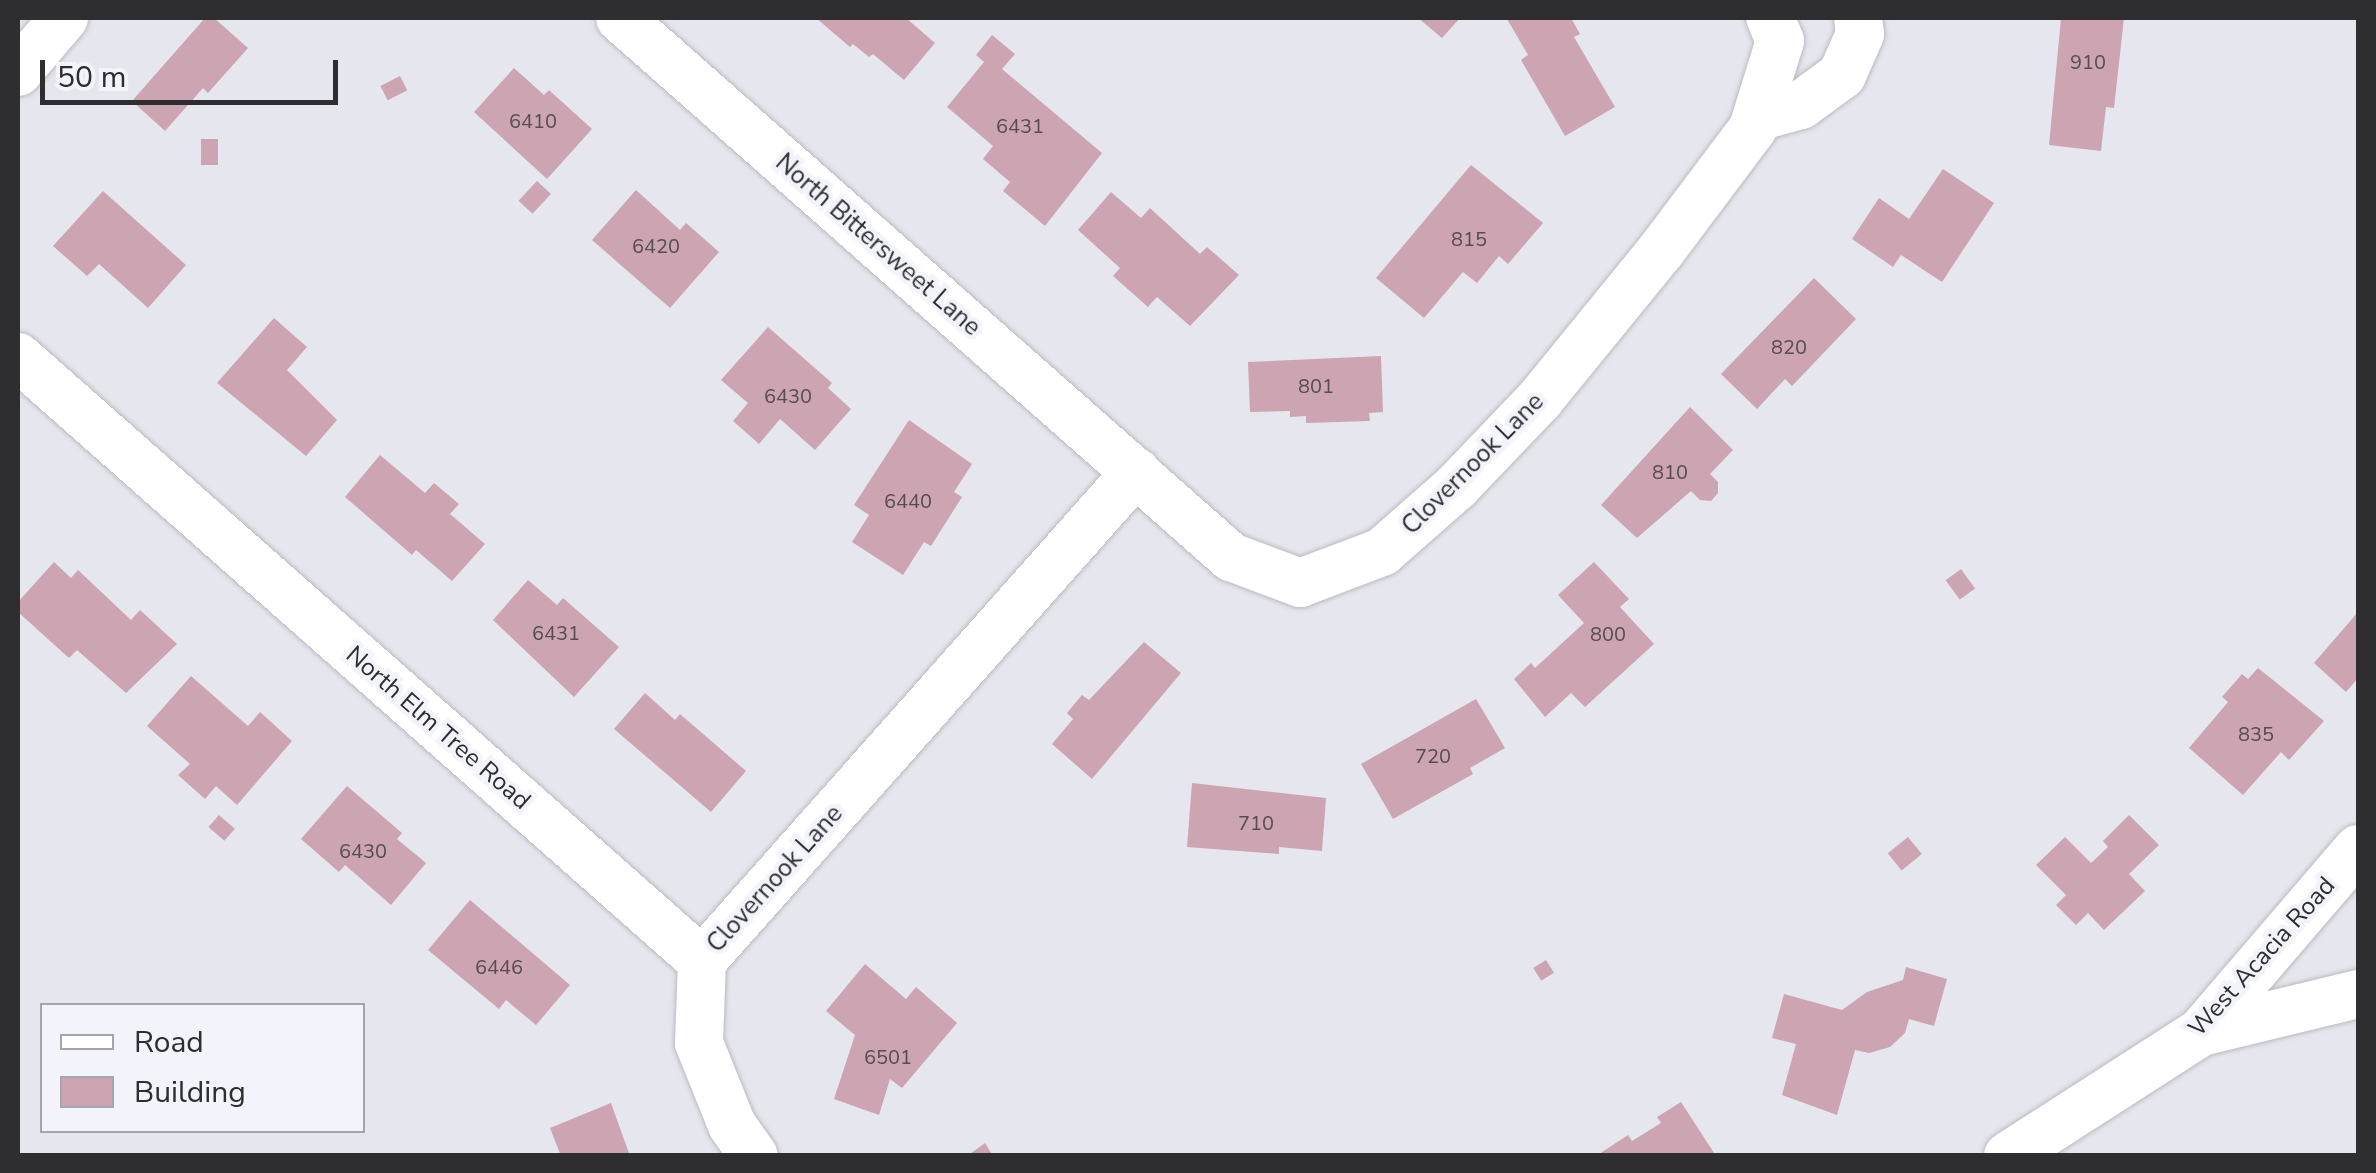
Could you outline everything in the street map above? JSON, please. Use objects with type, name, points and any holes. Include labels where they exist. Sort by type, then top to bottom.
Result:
[{"type":"street","points":[[18,72],[64,18]]},
{"type":"street","name":"North Bittersweet Lane","points":[[620,18],[1136,472]]},
{"type":"street","points":[[1757,117],[1801,105],[1842,75],[1860,34],[1858,18]]},
{"type":"street","name":"Clovernook Lane","points":[[702,961],[1136,472],[1231,558],[1300,583],[1382,552],[1456,486],[1540,399],[1660,252],[1757,117],[1775,29]]},
{"type":"street","name":"North Elm Tree Road","points":[[18,357],[702,961]]},
{"type":"street","name":"West Acacia Road","points":[[2008,1156],[2201,1032],[2358,848]]},
{"type":"street","points":[[702,961],[699,1042],[732,1125],[754,1156]]},
{"type":"street","points":[[2201,1032],[2358,994]]},
{"type":"building","points":[[205,18],[214,18],[248,48],[208,93],[203,88],[165,131],[132,101]]},
{"type":"building","points":[[816,18],[906,18],[935,43],[904,80],[873,54],[869,57],[853,44],[850,47]]},
{"type":"building","points":[[1418,18],[1460,18],[1442,38]]},
{"type":"building","points":[[1571,18],[1580,34],[1574,37],[1615,107],[1565,136],[1521,60],[1528,55],[1507,19]]},
{"type":"building","points":[[2061,18],[2124,18],[2114,108],[2106,107],[2101,151],[2049,145]]},
{"type":"building","points":[[992,35],[1015,54],[1002,69],[1102,153],[1045,226],[1003,191],[1010,182],[983,159],[993,146],[947,107],[984,62],[976,55]]},
{"type":"building","points":[[514,68],[544,95],[549,90],[592,129],[547,179],[474,112]]},
{"type":"building","points":[[400,76],[407,90],[388,100],[380,86]]},
{"type":"building","points":[[201,139],[218,139],[218,165],[201,165]]},
{"type":"building","points":[[1471,165],[1543,223],[1508,264],[1499,256],[1477,283],[1463,272],[1424,318],[1376,278]]},
{"type":"building","points":[[1943,169],[1994,203],[1942,282],[1901,255],[1893,267],[1852,239],[1879,198],[1909,219]]},
{"type":"building","points":[[537,181],[551,194],[532,214],[519,201]]},
{"type":"building","points":[[636,190],[680,230],[686,223],[719,252],[670,308],[592,240]]},
{"type":"building","points":[[103,191],[186,265],[148,308],[99,264],[87,276],[53,246]]},
{"type":"building","points":[[1111,192],[1141,218],[1150,208],[1200,254],[1207,247],[1239,275],[1190,326],[1157,297],[1148,307],[1113,276],[1120,268],[1078,230]]},
{"type":"building","points":[[1814,278],[1856,319],[1792,386],[1785,379],[1757,409],[1721,374]]},
{"type":"building","points":[[274,318],[307,347],[287,370],[337,420],[306,456],[217,383]]},
{"type":"building","points":[[768,327],[832,383],[828,388],[851,409],[815,450],[780,419],[759,444],[733,421],[748,403],[721,380]]},
{"type":"building","points":[[1381,356],[1383,412],[1369,413],[1370,421],[1306,423],[1306,416],[1290,417],[1290,411],[1250,412],[1248,362]]},
{"type":"building","points":[[1690,407],[1733,450],[1710,474],[1718,482],[1718,493],[1711,501],[1700,500],[1691,491],[1637,538],[1601,505]]},
{"type":"building","points":[[909,420],[972,464],[954,492],[962,497],[931,546],[924,542],[903,575],[852,542],[869,515],[854,505]]},
{"type":"building","points":[[380,455],[425,493],[434,483],[459,504],[450,514],[485,544],[452,581],[416,550],[412,555],[345,497]]},
{"type":"building","points":[[54,562],[71,578],[78,570],[131,620],[140,610],[177,644],[126,693],[77,650],[69,658],[18,612],[18,602]]},
{"type":"building","points":[[1594,562],[1629,599],[1620,607],[1654,644],[1585,707],[1571,693],[1545,717],[1514,679],[1531,663],[1535,668],[1584,623],[1558,595]]},
{"type":"building","points":[[1961,569],[1975,588],[1960,600],[1946,580]]},
{"type":"building","points":[[528,580],[557,605],[563,598],[619,647],[574,697],[493,620]]},
{"type":"building","points":[[2358,612],[2358,678],[2346,692],[2314,663]]},
{"type":"building","points":[[1144,642],[1181,673],[1092,779],[1052,744],[1073,719],[1067,713],[1082,695],[1089,700]]},
{"type":"building","points":[[2258,668],[2324,721],[2289,760],[2281,752],[2243,795],[2189,748],[2228,702],[2222,697],[2242,674],[2248,679]]},
{"type":"building","points":[[191,676],[248,726],[260,712],[292,741],[237,805],[216,786],[205,799],[178,775],[190,764],[147,726]]},
{"type":"building","points":[[645,693],[675,720],[680,714],[746,771],[711,812],[614,729]]},
{"type":"building","points":[[1476,699],[1505,748],[1470,768],[1473,774],[1393,819],[1361,764]]},
{"type":"building","points":[[1192,783],[1326,798],[1322,851],[1279,847],[1279,854],[1187,847]]},
{"type":"building","points":[[347,786],[402,833],[397,839],[426,863],[391,905],[345,865],[339,872],[301,839]]},
{"type":"building","points":[[219,815],[235,829],[224,841],[209,827]]},
{"type":"building","points":[[2129,815],[2159,845],[2129,874],[2145,891],[2104,930],[2088,913],[2076,925],[2056,905],[2066,895],[2036,865],[2065,837],[2091,863],[2108,847],[2103,841]]},
{"type":"building","points":[[1908,837],[1922,854],[1902,870],[1888,853]]},
{"type":"building","points":[[470,900],[570,985],[536,1025],[506,1000],[499,1009],[428,950]]},
{"type":"building","points":[[1546,960],[1554,973],[1541,981],[1533,968]]},
{"type":"building","points":[[865,964],[906,999],[916,987],[957,1023],[902,1088],[890,1079],[879,1115],[834,1099],[855,1035],[826,1011]]},
{"type":"building","points":[[1906,967],[1947,979],[1934,1026],[1909,1019],[1905,1033],[1890,1047],[1869,1053],[1855,1050],[1837,1115],[1782,1095],[1796,1044],[1772,1038],[1784,994],[1842,1010],[1867,992],[1903,980]]},
{"type":"building","points":[[1681,1102],[1716,1156],[1596,1156],[1628,1135],[1632,1141],[1661,1123],[1657,1117]]},
{"type":"building","points":[[611,1103],[630,1156],[561,1156],[550,1128]]},
{"type":"building","points":[[985,1143],[993,1156],[967,1156]]}]
